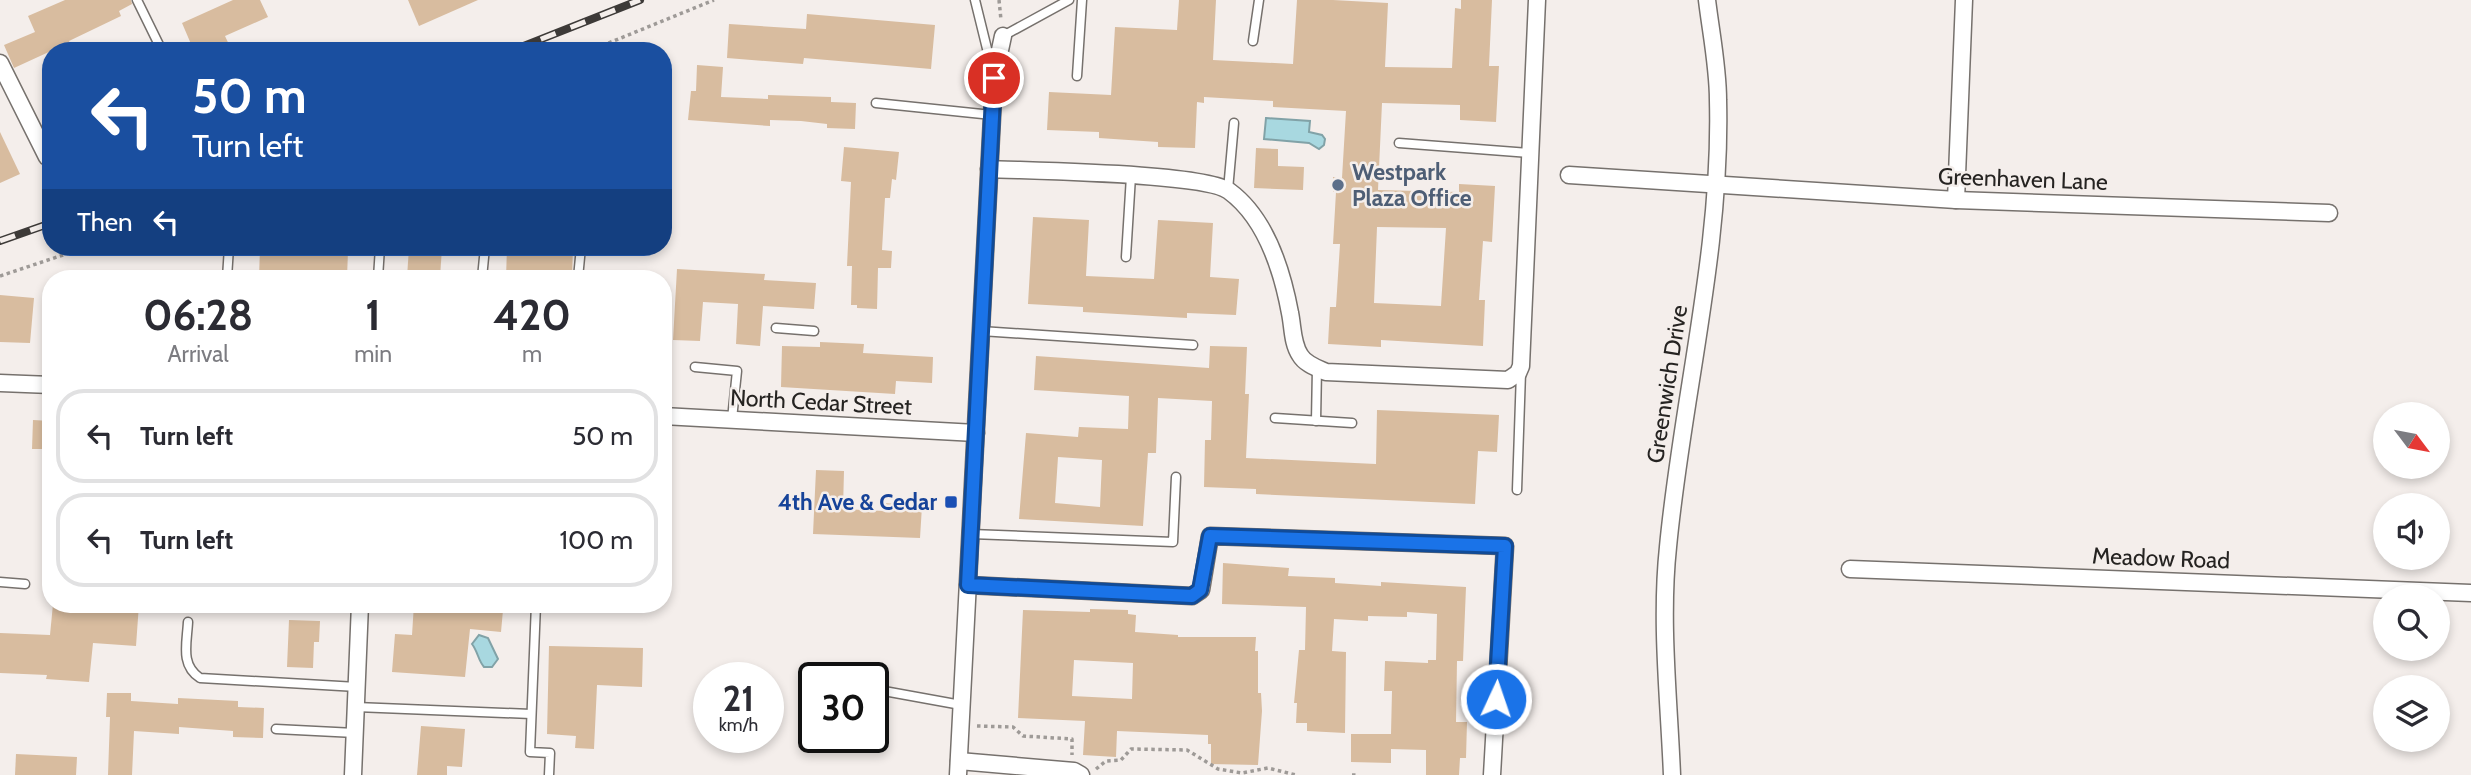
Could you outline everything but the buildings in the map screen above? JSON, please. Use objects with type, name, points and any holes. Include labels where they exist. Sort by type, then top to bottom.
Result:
[{"type":"street","points":[[989,169],[1131,176],[1196,182],[1228,190],[1258,221],[1283,282],[1295,345],[1301,358],[1326,372],[1508,380],[1518,373],[1521,366],[1537,0]]},
{"type":"street","name":"Greenwich Drive","points":[[1672,775],[1667,551],[1678,452],[1702,326],[1716,184],[1718,99],[1707,0]]},
{"type":"street","points":[[1956,200],[1965,0]]},
{"type":"street","points":[[1003,36],[994,78],[958,768],[1090,770]]},
{"type":"street","points":[[0,63],[42,147]]},
{"type":"street","name":"Greenhaven Lane","points":[[1569,175],[1956,200],[2329,213]]},
{"type":"street","points":[[0,383],[42,385]]},
{"type":"street","name":"North Cedar Street","points":[[672,416],[976,433]]},
{"type":"street","points":[[968,585],[1192,596],[1200,590],[1210,536],[1505,546],[1492,775]]},
{"type":"street","name":"Meadow Road","points":[[1850,569],[2471,593]]},
{"type":"street","points":[[353,775],[360,613]]},
{"type":"lane","points":[[137,0],[158,42]]},
{"type":"lane","points":[[975,0],[994,78]]},
{"type":"lane","points":[[1003,36],[1069,0]]},
{"type":"lane","points":[[1077,76],[1082,0]]},
{"type":"lane","points":[[1253,41],[1259,0]]},
{"type":"lane","points":[[876,103],[992,115]]},
{"type":"lane","points":[[1228,190],[1234,123]]},
{"type":"lane","points":[[1399,143],[1531,153]]},
{"type":"lane","points":[[1126,257],[1131,176]]},
{"type":"lane","points":[[776,328],[814,331]]},
{"type":"lane","points":[[981,331],[1193,345]]},
{"type":"lane","points":[[1517,490],[1521,366]]},
{"type":"lane","points":[[695,368],[737,371],[732,419]]},
{"type":"lane","points":[[1316,421],[1317,368]]},
{"type":"lane","points":[[1275,418],[1352,423]]},
{"type":"lane","points":[[971,534],[1173,542],[1176,477]]},
{"type":"lane","points":[[0,582],[25,584]]},
{"type":"lane","points":[[536,613],[530,752],[550,753],[549,775]]},
{"type":"lane","points":[[188,622],[186,664],[191,673],[200,678],[357,687]]},
{"type":"lane","points":[[889,692],[961,705]]},
{"type":"lane","points":[[356,707],[531,713]]},
{"type":"lane","points":[[276,729],[355,733]]},
{"type":"path","points":[[611,42],[714,0]]},
{"type":"path","points":[[0,276],[60,256]]},
{"type":"path","points":[[960,726],[1013,727],[1023,736],[1072,739],[1072,760]]},
{"type":"path","points":[[1090,770],[1106,761],[1121,760],[1131,749],[1187,750],[1217,769],[1242,773],[1268,768],[1296,775]]},
{"type":"path","points":[[1090,770],[1100,775]]},
{"type":"water","points":[[1266,118],[1310,121],[1309,132],[1322,135],[1325,139],[1324,145],[1319,149],[1309,143],[1264,139]]},
{"type":"water","points":[[479,635],[488,638],[498,659],[492,667],[484,667],[472,644]]},
{"type":"railway","points":[[534,42],[640,0]]},
{"type":"railway","points":[[0,241],[42,226]]},
{"type":"place","name":"Westpark Plaza Office","points":[[1338,185]]},
{"type":"place","name":"4th Ave & Cedar","points":[[951,502]]},
{"type":"route","points":[[994,78],[968,585],[1192,596],[1200,590],[1210,536],[1505,546],[1496,699]]}]
